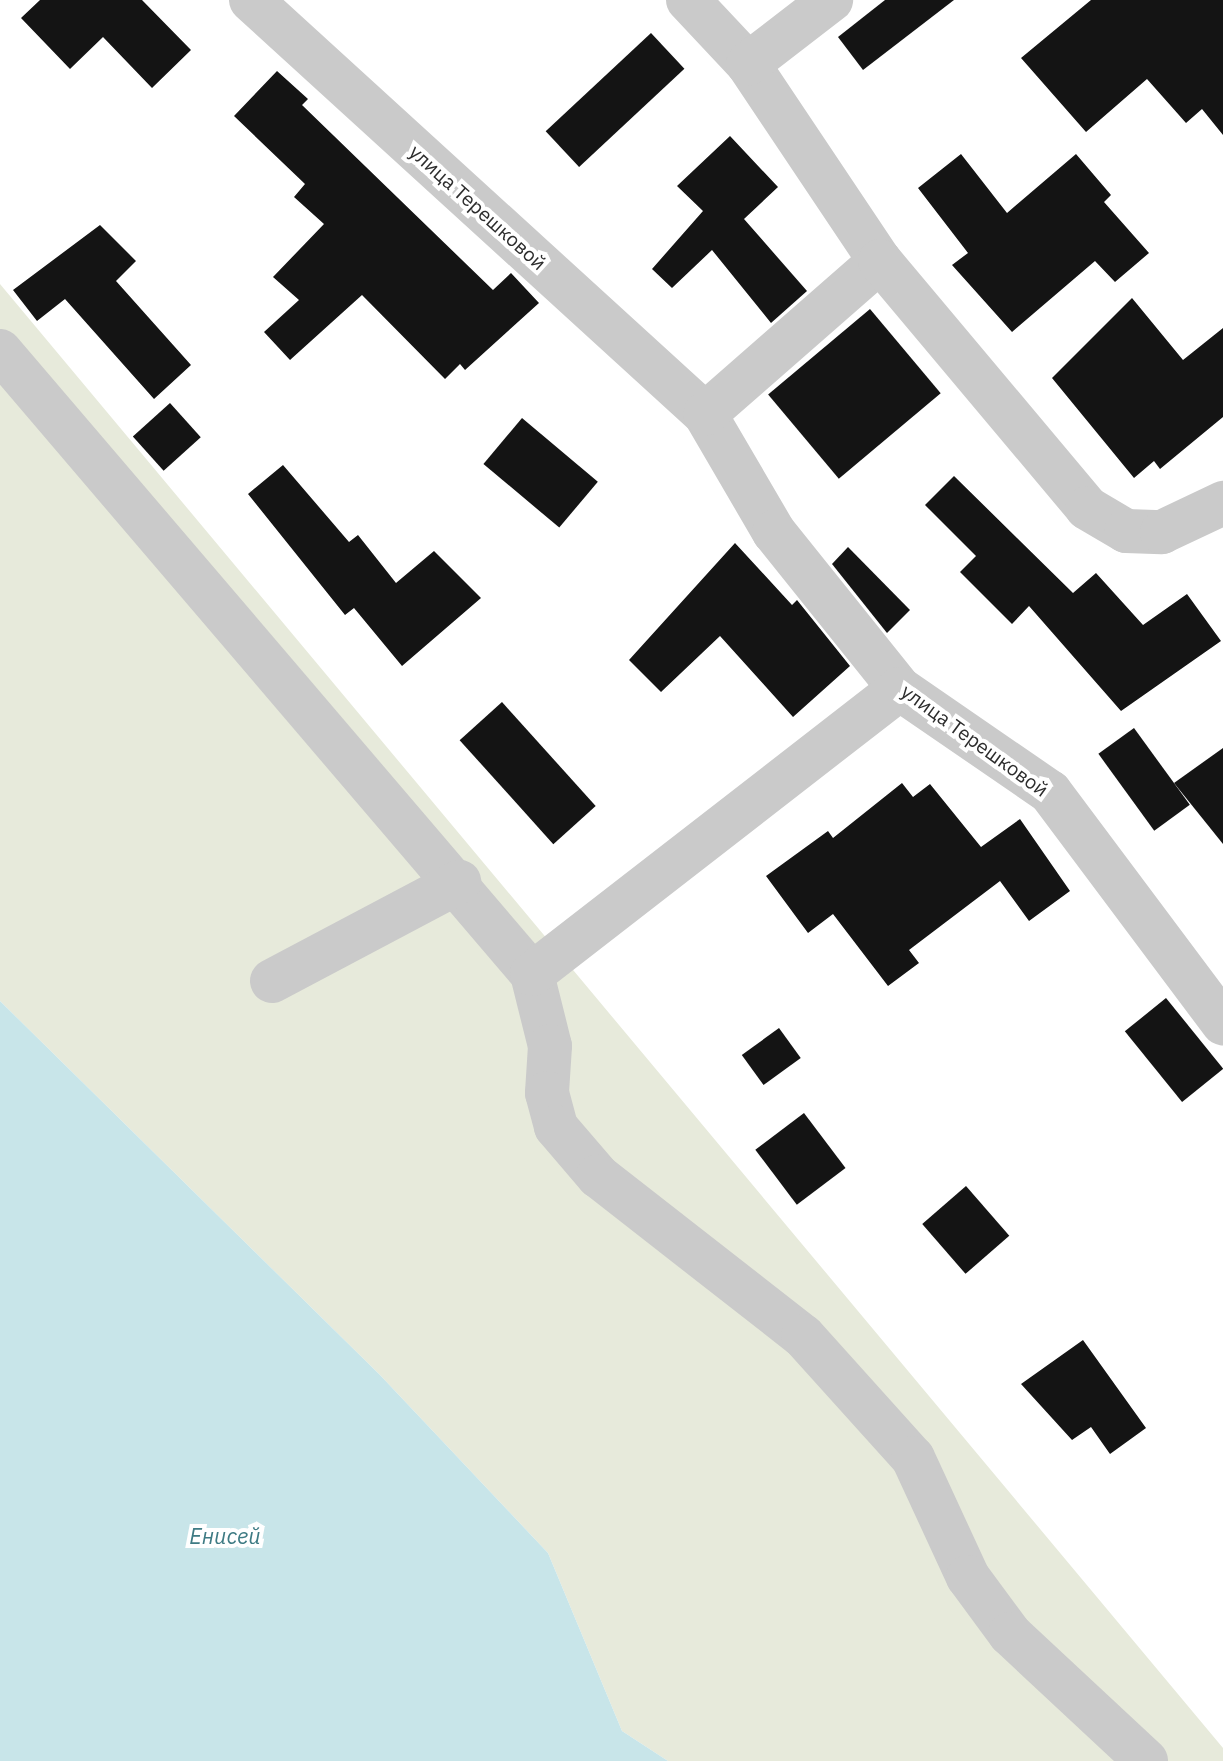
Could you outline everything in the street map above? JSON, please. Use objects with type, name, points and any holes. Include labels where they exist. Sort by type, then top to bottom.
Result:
[{"type":"street","name":"улица Терешковой","points":[[251,0],[705,414],[774,532],[900,689],[1050,792],[1223,1023]]},
{"type":"street","points":[[688,0],[748,64],[880,261],[1087,508],[1126,531],[1162,532],[1223,503]]},
{"type":"street","points":[[748,64],[831,0]]},
{"type":"street","points":[[705,414],[880,261]]},
{"type":"street","points":[[0,351],[459,882],[532,974],[550,1046],[547,1093],[556,1127],[598,1176],[803,1336],[913,1458],[968,1577],[1010,1634],[1146,1761]]},
{"type":"street","points":[[532,974],[900,689]]},
{"type":"street","points":[[272,981],[459,882]]},
{"type":"shaded area","points":[[0,284],[1223,1748],[1223,1761],[668,1761],[622,1731],[548,1553],[380,1375],[0,1001]]},
{"type":"water","name":"Енисей","points":[[0,1001],[380,1375],[548,1553],[622,1731],[668,1761],[0,1761]]},
{"type":"building","points":[[40,0],[142,0],[191,50],[152,88],[103,37],[70,69],[21,18]]},
{"type":"building","points":[[885,0],[954,0],[863,70],[838,37]]},
{"type":"building","points":[[1091,0],[1223,0],[1223,135],[1202,109],[1186,123],[1147,79],[1086,132],[1021,58]]},
{"type":"building","points":[[651,33],[684,69],[579,167],[546,131]]},
{"type":"building","points":[[277,71],[308,99],[302,105],[493,290],[511,273],[539,303],[465,370],[460,364],[445,379],[362,295],[290,360],[264,332],[299,300],[273,277],[324,224],[294,197],[305,184],[234,116]]},
{"type":"building","points":[[730,136],[778,187],[744,219],[807,291],[771,323],[712,250],[672,288],[652,269],[703,211],[677,186]]},
{"type":"building","points":[[961,154],[1007,213],[1076,154],[1111,195],[1104,202],[1149,253],[1115,282],[1095,261],[1012,332],[952,265],[968,253],[918,188]]},
{"type":"building","points":[[100,225],[136,261],[116,281],[191,365],[154,399],[65,299],[37,321],[13,290]]},
{"type":"building","points":[[1132,298],[1183,360],[1223,328],[1223,417],[1160,469],[1154,461],[1134,478],[1052,378]]},
{"type":"building","points":[[870,309],[941,393],[839,479],[768,394]]},
{"type":"building","points":[[170,403],[201,437],[164,471],[133,436]]},
{"type":"building","points":[[522,418],[598,482],[559,528],[483,464]]},
{"type":"building","points":[[283,465],[349,542],[358,535],[396,583],[434,551],[481,598],[402,666],[354,608],[345,615],[248,494]]},
{"type":"building","points":[[954,476],[1073,593],[1096,573],[1143,625],[1187,594],[1221,641],[1121,711],[1029,606],[1012,624],[960,572],[976,556],[925,505]]},
{"type":"building","points":[[735,543],[792,605],[797,600],[850,666],[793,717],[720,636],[661,692],[629,660]]},
{"type":"building","points":[[848,547],[910,610],[887,633],[832,564]]},
{"type":"building","points":[[502,702],[596,806],[553,844],[460,740]]},
{"type":"building","points":[[1134,728],[1190,805],[1154,831],[1098,754]]},
{"type":"building","points":[[1223,748],[1223,844],[1174,783]]},
{"type":"building","points":[[902,783],[913,797],[930,784],[981,847],[1020,819],[1070,891],[1029,921],[1000,881],[909,950],[919,963],[888,986],[833,914],[808,933],[766,876],[828,831],[833,838]]},
{"type":"building","points":[[1166,998],[1223,1068],[1182,1102],[1125,1031]]},
{"type":"building","points":[[779,1028],[801,1058],[764,1085],[742,1055]]},
{"type":"building","points":[[804,1113],[846,1168],[797,1205],[755,1150]]},
{"type":"building","points":[[966,1186],[1009,1236],[966,1274],[922,1224]]},
{"type":"building","points":[[1083,1340],[1146,1428],[1110,1454],[1091,1427],[1072,1440],[1021,1384]]}]
